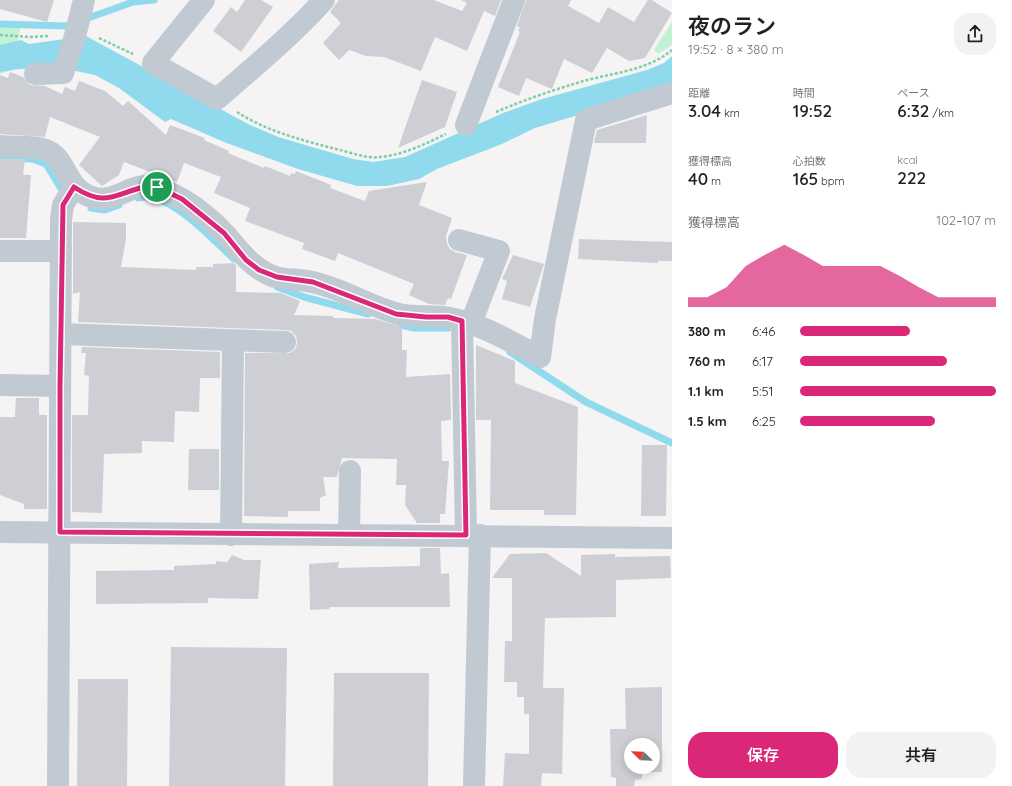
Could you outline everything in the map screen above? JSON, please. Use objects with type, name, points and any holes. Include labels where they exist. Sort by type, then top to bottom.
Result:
[{"type":"street","points":[[35,74],[62,73],[84,0]]},
{"type":"street","points":[[204,0],[153,63],[217,99],[304,23],[324,0]]},
{"type":"street","points":[[466,125],[514,0]]},
{"type":"street","points":[[0,146],[31,148],[50,152],[62,165],[74,187],[85,195],[96,198],[108,199],[134,189],[147,186],[157,187],[182,199],[204,216],[224,233],[246,260],[259,270],[277,277],[313,282],[396,314],[426,317],[448,317],[467,322],[540,357],[545,319],[586,120],[672,93]]},
{"type":"street","points":[[58,786],[61,251],[63,205],[74,187]]},
{"type":"street","points":[[459,240],[499,251],[467,322],[473,535],[474,786]]},
{"type":"street","points":[[0,251],[61,251]]},
{"type":"street","points":[[61,334],[285,342]]},
{"type":"street","points":[[230,535],[233,341]]},
{"type":"street","points":[[0,386],[60,386]]},
{"type":"street","points":[[349,535],[350,471]]},
{"type":"street","points":[[0,532],[230,535],[473,535],[672,538]]},
{"type":"path","points":[[0,35],[36,37],[85,32],[153,63]]},
{"type":"green space","points":[[22,21],[12,70],[0,74],[0,22]]},
{"type":"green space","points":[[672,22],[672,45],[658,54],[654,50]]},
{"type":"water","points":[[86,36],[248,124],[278,137],[353,159],[373,162],[405,157],[503,113],[542,99],[647,70],[664,63],[672,56],[672,87],[535,128],[502,144],[437,169],[419,179],[387,186],[357,186],[298,169],[224,142],[171,119],[165,122],[119,88],[95,75],[61,68],[19,69],[0,72],[0,45],[21,40],[29,44]]},
{"type":"building","points":[[0,0],[54,0],[47,22],[0,9]]},
{"type":"building","points":[[245,0],[261,0],[273,7],[241,52],[213,31],[231,7],[237,12]]},
{"type":"building","points":[[339,0],[434,0],[462,11],[467,3],[461,0],[501,0],[495,16],[484,11],[467,51],[435,37],[421,71],[384,57],[366,56],[349,50],[339,60],[323,43],[341,23],[330,12]]},
{"type":"building","points":[[526,0],[571,0],[568,6],[599,23],[608,7],[634,22],[648,0],[652,0],[672,13],[645,58],[629,61],[607,48],[592,73],[564,59],[552,89],[526,78],[519,96],[498,87],[520,32],[518,31],[520,27],[517,26]]},
{"type":"building","points":[[10,72],[23,77],[30,85],[45,86],[62,94],[65,87],[75,91],[79,81],[105,91],[123,106],[128,101],[166,135],[170,125],[205,138],[204,140],[229,151],[228,153],[264,168],[265,166],[290,176],[291,173],[295,174],[296,171],[331,185],[330,188],[365,201],[369,191],[427,182],[419,205],[452,218],[446,236],[447,244],[450,249],[455,252],[467,255],[451,299],[448,298],[445,305],[429,304],[409,295],[414,284],[338,253],[335,261],[302,249],[304,243],[245,221],[250,208],[214,193],[221,177],[184,163],[177,182],[124,162],[119,175],[102,186],[79,165],[100,137],[50,117],[45,137],[0,134],[0,75],[8,78]]},
{"type":"building","points":[[422,80],[457,92],[445,127],[398,148]]},
{"type":"building","points":[[647,115],[646,143],[594,143],[597,130]]},
{"type":"building","points":[[0,159],[25,159],[23,175],[31,175],[26,238],[0,238]]},
{"type":"building","points":[[73,222],[126,223],[126,239],[121,267],[196,270],[196,267],[213,267],[213,264],[234,263],[236,265],[236,292],[281,293],[300,301],[294,315],[375,319],[402,327],[402,350],[407,350],[406,377],[450,374],[451,420],[441,421],[442,461],[449,461],[445,514],[440,514],[440,523],[417,523],[405,505],[406,485],[396,485],[397,459],[342,458],[337,477],[323,477],[326,495],[320,498],[320,511],[288,511],[288,517],[244,516],[245,353],[290,353],[296,348],[296,336],[291,331],[285,330],[78,322],[80,292],[73,294]]},
{"type":"building","points":[[579,239],[672,242],[672,261],[658,261],[658,263],[578,259]]},
{"type":"building","points":[[513,255],[544,264],[530,307],[502,299],[507,281],[502,279]]},
{"type":"building","points":[[476,345],[515,361],[515,383],[578,407],[576,515],[544,515],[544,510],[490,510],[491,420],[476,420]]},
{"type":"building","points":[[82,347],[220,352],[220,378],[200,378],[199,412],[175,411],[174,442],[142,441],[142,453],[104,454],[102,513],[72,512],[72,415],[88,415],[89,376],[84,375],[86,353],[81,353]]},
{"type":"building","points":[[16,398],[39,398],[39,415],[47,415],[47,509],[24,509],[24,504],[0,495],[0,417],[15,417]]},
{"type":"building","points":[[642,445],[667,445],[666,516],[641,516]]},
{"type":"building","points":[[189,449],[219,449],[219,490],[188,490]]},
{"type":"building","points":[[420,548],[440,548],[441,574],[449,573],[450,607],[330,607],[329,609],[310,610],[309,564],[339,562],[338,568],[420,566]]},
{"type":"building","points":[[546,553],[581,576],[581,555],[615,554],[615,557],[670,556],[671,578],[616,580],[616,617],[545,618],[543,688],[564,688],[562,774],[542,773],[541,786],[503,786],[505,753],[529,754],[529,714],[524,714],[524,697],[517,697],[517,682],[504,682],[505,641],[512,641],[512,578],[492,578],[510,554]]},
{"type":"building","points":[[232,555],[244,560],[261,560],[258,599],[208,598],[208,603],[96,604],[96,571],[174,570],[174,566],[216,564],[216,561],[227,562]]},
{"type":"building","points":[[171,647],[287,648],[285,786],[169,786]]},
{"type":"building","points":[[334,673],[429,673],[428,786],[333,786]]},
{"type":"building","points":[[78,679],[128,679],[127,786],[77,786]]},
{"type":"building","points":[[662,687],[662,772],[660,772],[660,738],[624,738],[624,774],[642,774],[641,779],[635,780],[634,786],[616,786],[616,778],[611,777],[610,729],[626,729],[625,688]]},
{"type":"waterway","points":[[0,24],[66,26],[133,2],[154,0]]},
{"type":"waterway","points":[[0,157],[32,159],[46,164],[65,195]]},
{"type":"waterway","points":[[138,198],[150,197],[163,201],[176,209],[203,229],[234,259]]},
{"type":"waterway","points":[[91,208],[105,210],[119,205]]},
{"type":"waterway","points":[[277,287],[304,297],[368,314]]},
{"type":"waterway","points":[[401,325],[414,328],[448,328]]},
{"type":"waterway","points":[[510,352],[586,402],[672,443]]},
{"type":"route","points":[[147,186],[157,187],[182,199],[209,220],[224,233],[246,260],[259,270],[277,277],[313,282],[339,290],[396,314],[426,317],[448,317],[462,321],[466,535],[230,535],[60,532],[61,219],[63,205],[74,187],[85,195],[108,199],[134,189],[147,186]]}]
